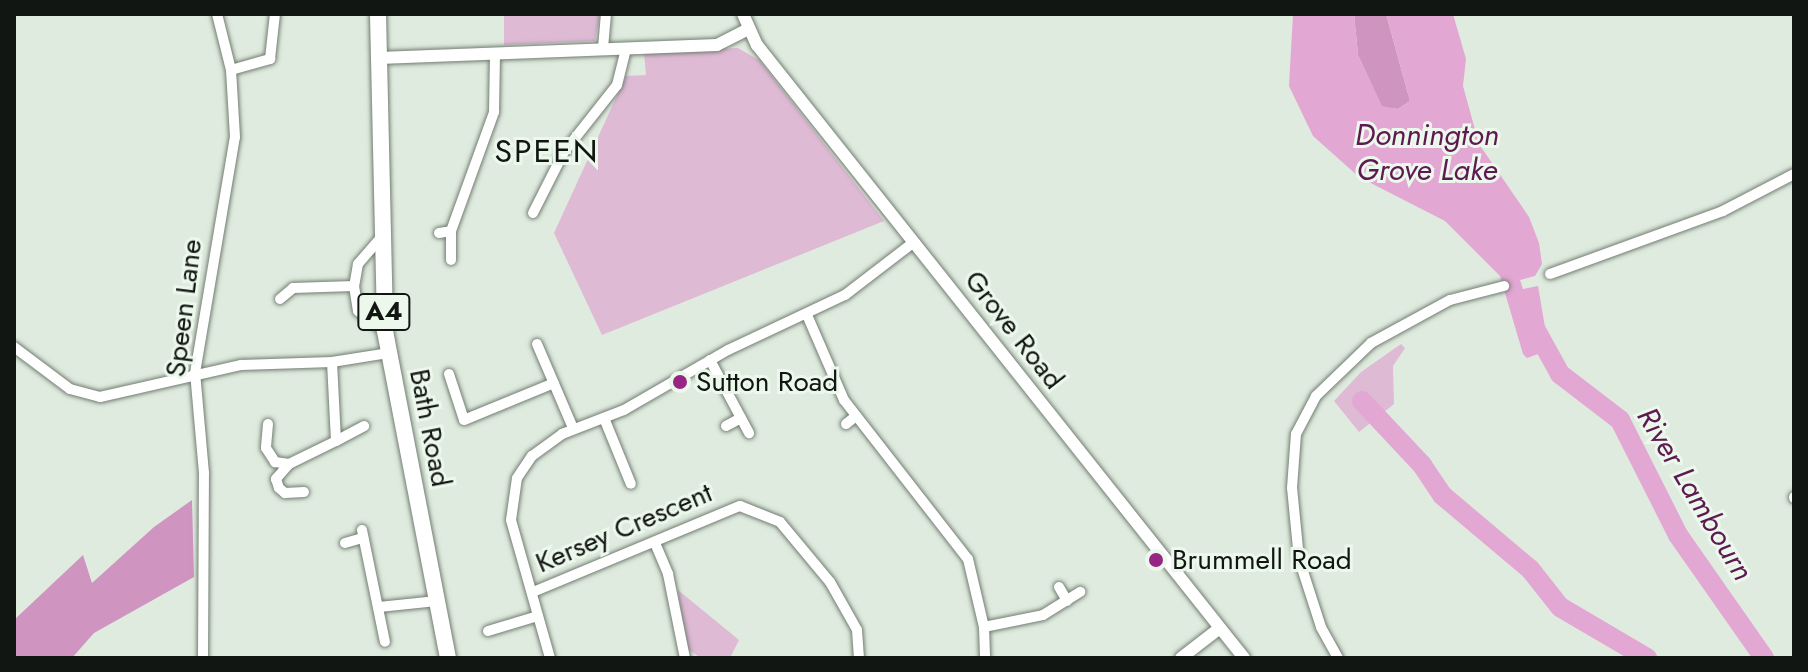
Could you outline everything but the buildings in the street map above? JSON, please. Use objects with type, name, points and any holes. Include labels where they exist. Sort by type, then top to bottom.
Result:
[{"type":"main road","name":"Bath Road","points":[[378,14],[385,331],[448,658]]},
{"type":"street","name":"Speen Lane","points":[[203,658],[203,443],[195,373],[235,137],[231,70],[217,14]]},
{"type":"street","points":[[231,70],[270,59],[275,14]]},
{"type":"street","points":[[603,48],[606,14]]},
{"type":"street","name":"Grove Road","points":[[743,14],[748,29],[1244,658]]},
{"type":"street","points":[[379,58],[717,45],[748,29]]},
{"type":"street","points":[[533,213],[564,152],[617,85],[626,49]]},
{"type":"street","points":[[451,260],[451,231],[494,112],[495,54]]},
{"type":"street","points":[[1550,274],[1723,211],[1794,174]]},
{"type":"street","points":[[439,233],[451,231]]},
{"type":"street","points":[[384,234],[365,251],[354,286],[358,311],[385,331]]},
{"type":"street","points":[[533,592],[511,520],[514,491],[532,456],[573,428],[604,418],[710,360],[807,315],[852,290],[914,242]]},
{"type":"street","points":[[280,299],[293,288],[354,286]]},
{"type":"street","points":[[1338,658],[1321,627],[1299,559],[1292,488],[1296,434],[1316,396],[1371,343],[1450,300],[1504,286]]},
{"type":"street","points":[[807,315],[833,381],[856,416],[963,549],[984,627],[985,658]]},
{"type":"street","points":[[537,344],[573,428]]},
{"type":"street","points":[[14,347],[84,394],[129,391],[195,373],[241,365],[332,362],[389,353]]},
{"type":"street","points":[[710,360],[749,433]]},
{"type":"street","points":[[332,362],[336,441]]},
{"type":"street","points":[[449,374],[464,420],[554,383]]},
{"type":"street","points":[[846,424],[856,416]]},
{"type":"street","points":[[604,418],[631,484]]},
{"type":"street","points":[[726,426],[741,418]]},
{"type":"street","points":[[268,424],[266,448],[275,462],[289,464]]},
{"type":"street","points":[[304,492],[285,493],[276,479],[289,464],[364,426]]},
{"type":"street","name":"Kersey Crescent","points":[[550,658],[533,592],[740,506],[761,510],[780,522],[830,582],[857,630],[859,658]]},
{"type":"street","points":[[345,543],[363,534],[385,642]]},
{"type":"street","points":[[655,543],[668,574],[685,658]]},
{"type":"street","points":[[1059,587],[1067,601]]},
{"type":"street","points":[[984,627],[1043,615],[1080,592]]},
{"type":"street","points":[[379,607],[437,601]]},
{"type":"street","points":[[488,631],[538,616]]},
{"type":"street","points":[[1181,658],[1220,628]]},
{"type":"shaded area","points":[[504,14],[600,14],[595,41],[504,45]]},
{"type":"shaded area","points":[[1354,14],[1386,14],[1410,101],[1398,109],[1382,107],[1358,55]]},
{"type":"shaded area","points":[[738,48],[759,60],[884,221],[602,335],[554,233],[626,76],[646,75],[644,52]]},
{"type":"shaded area","points":[[1401,344],[1405,348],[1393,366],[1394,404],[1359,432],[1334,401],[1361,372]]},
{"type":"shaded area","points":[[192,500],[194,577],[94,633],[72,658],[14,658],[14,620],[83,555],[92,583],[154,527]]},
{"type":"shaded area","points":[[678,590],[739,640],[730,658],[701,658],[687,649]]},
{"type":"water","name":"Donnington Grove Lake","points":[[1293,14],[1354,14],[1358,55],[1382,106],[1398,109],[1410,101],[1386,14],[1453,14],[1466,59],[1463,86],[1479,144],[1529,217],[1539,243],[1542,264],[1535,276],[1520,280],[1523,289],[1538,286],[1547,339],[1541,353],[1527,358],[1523,354],[1500,276],[1445,221],[1359,177],[1313,136],[1289,86]]},
{"type":"waterway","name":"River Lambourn","points":[[1532,323],[1560,374],[1620,420],[1678,535],[1764,658]]},
{"type":"waterway","points":[[1362,401],[1422,465],[1442,495],[1530,569],[1560,607],[1647,658]]},
{"type":"place","name":"Sutton Road","points":[[680,382]]},
{"type":"place","name":"Brummell Road","points":[[1156,560]]},
{"type":"district","name":"SPEEN","points":[[547,151]]}]
